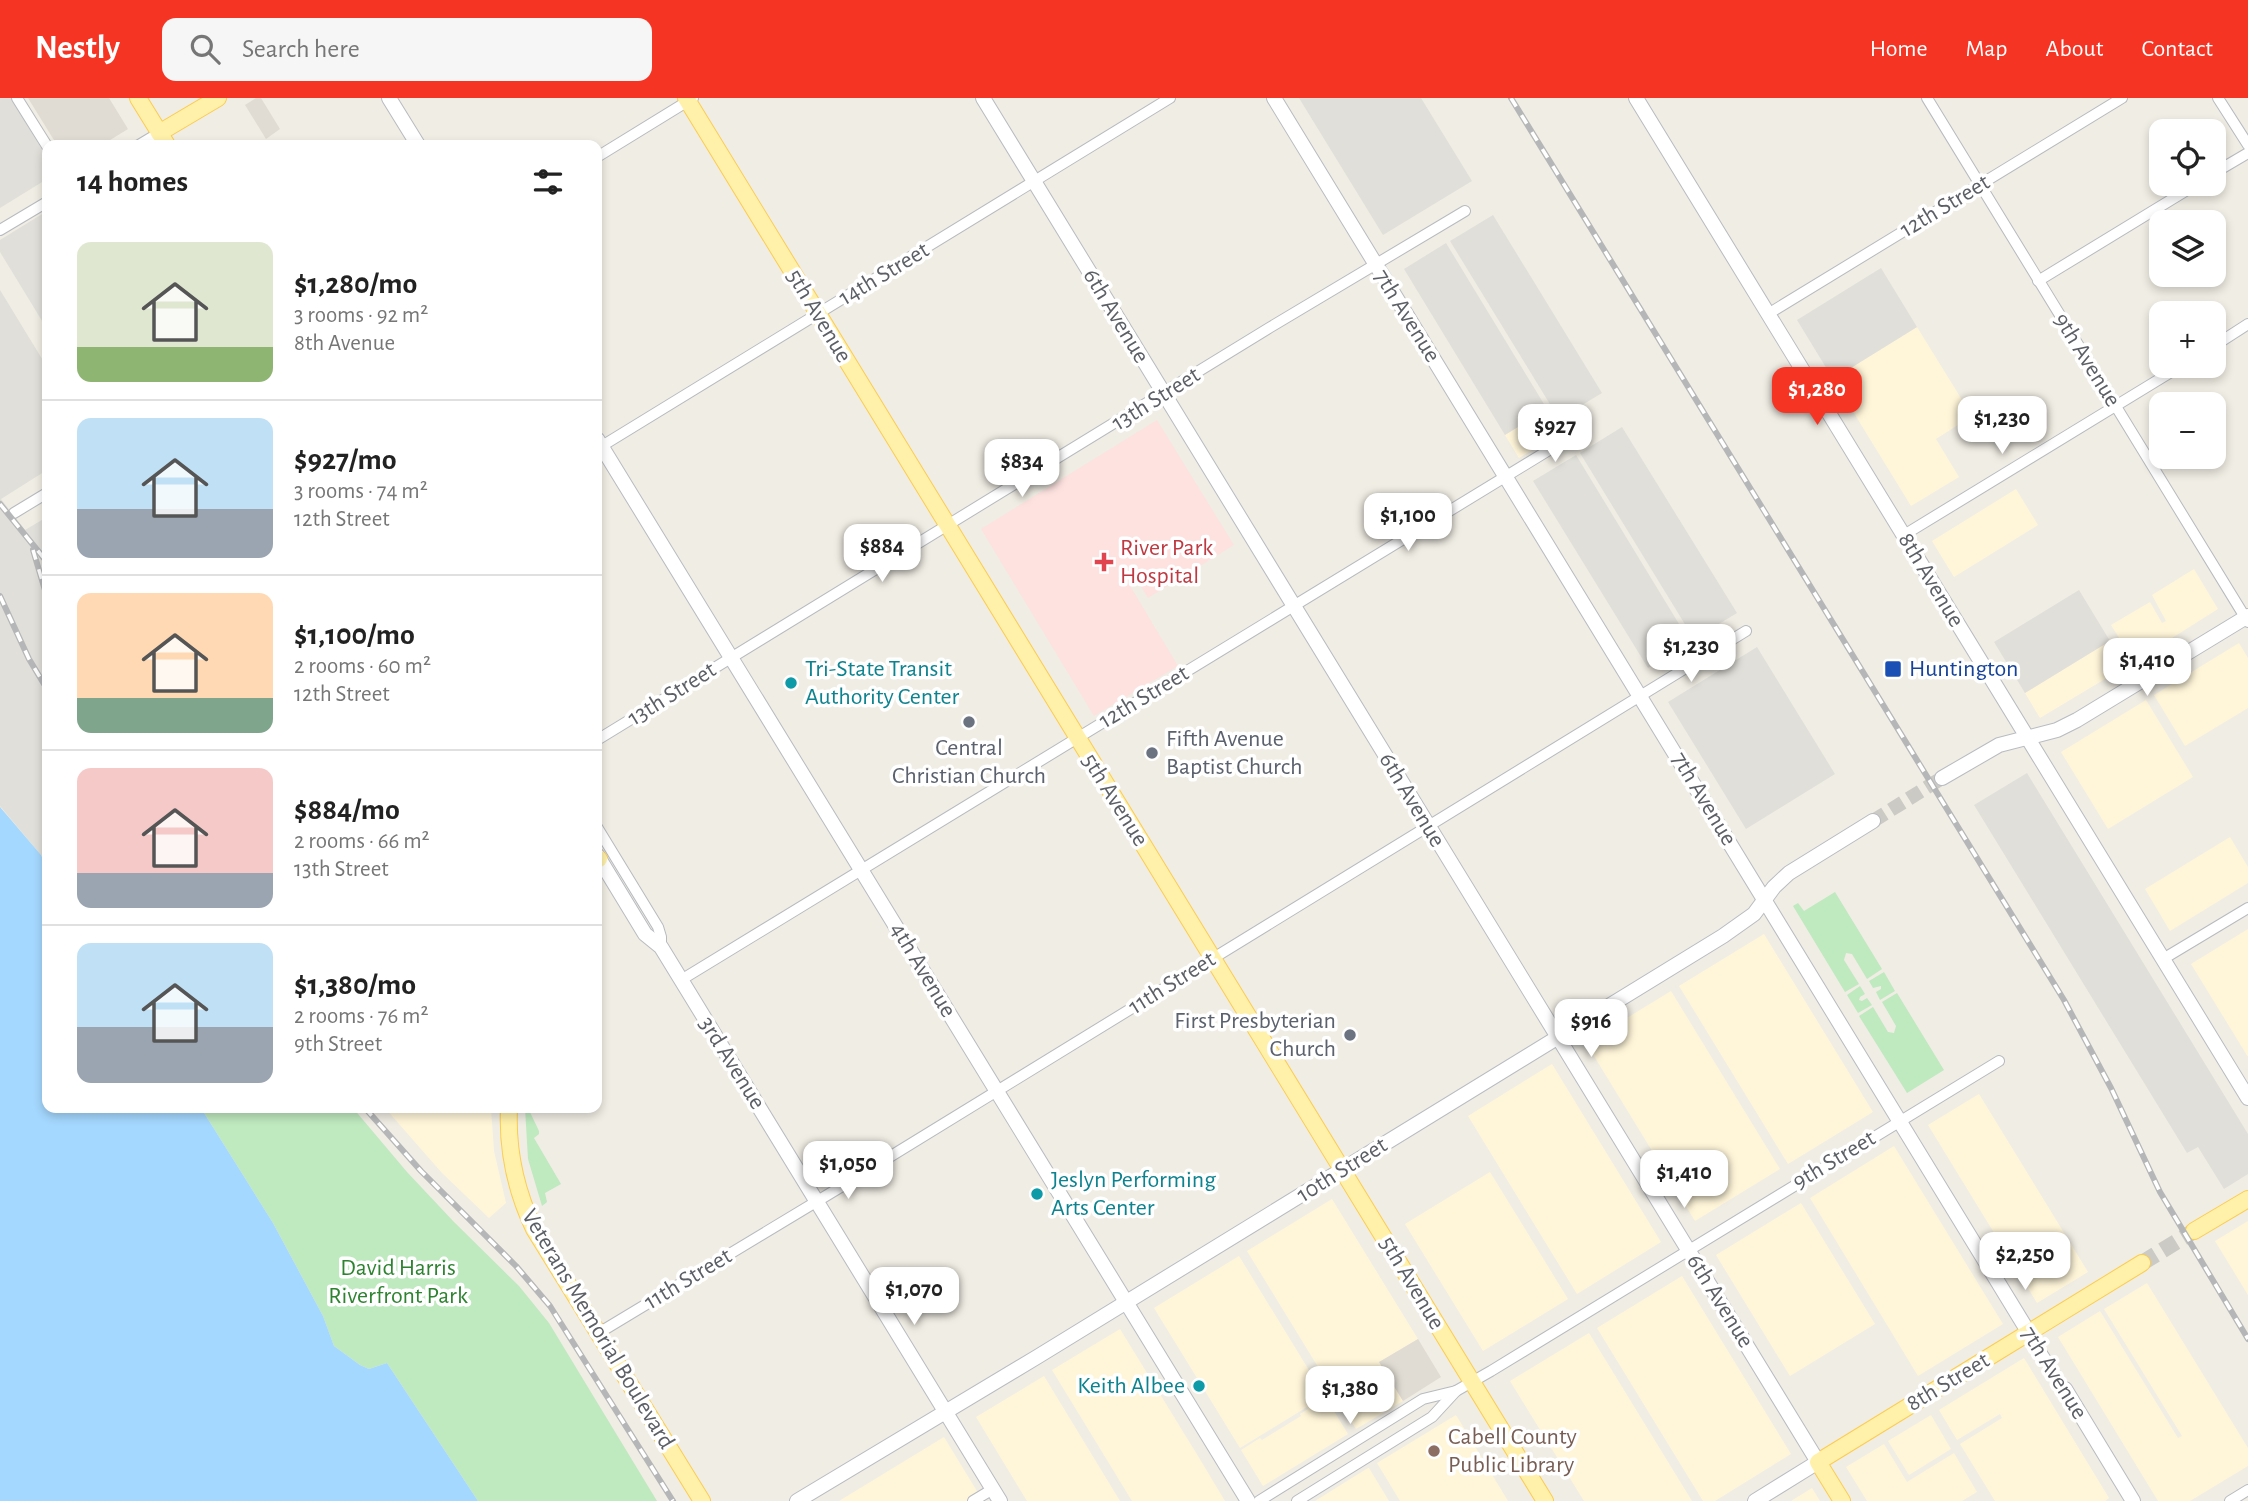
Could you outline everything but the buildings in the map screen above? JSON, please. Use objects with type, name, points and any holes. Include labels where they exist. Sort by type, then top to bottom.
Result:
[{"type":"main road","points":[[138,98],[163,139],[218,98]]},
{"type":"main road","name":"5th Avenue","points":[[689,99],[947,526],[1545,1501]]},
{"type":"main road","name":"Veterans Memorial Boulevard","points":[[509,1113],[513,1169],[524,1207],[540,1240],[702,1501]]},
{"type":"main road","points":[[2194,1231],[2248,1199]]},
{"type":"main road","name":"8th Street","points":[[1818,1462],[2142,1263]]},
{"type":"main road","name":"6th Avenue","points":[[1818,1462],[1842,1501]]},
{"type":"street","points":[[17,98],[43,140]]},
{"type":"street","points":[[389,98],[415,140]]},
{"type":"street","name":"6th Avenue","points":[[983,98],[1818,1462]]},
{"type":"street","name":"14th Street","points":[[602,443],[1170,98]]},
{"type":"street","name":"7th Avenue","points":[[1274,98],[2133,1501]]},
{"type":"street","name":"9th Avenue","points":[[1927,98],[2247,618]]},
{"type":"street","name":"12th Street","points":[[1769,314],[2122,98]]},
{"type":"street","points":[[2218,98],[2248,145]]},
{"type":"street","points":[[602,155],[689,99]]},
{"type":"street","name":"8th Avenue","points":[[1640,100],[2248,1098]]},
{"type":"street","points":[[2226,166],[2245,155]]},
{"type":"street","points":[[2038,281],[2177,196]]},
{"type":"street","points":[[0,230],[42,205]]},
{"type":"street","name":"13th Street","points":[[602,737],[1465,211]]},
{"type":"street","points":[[2226,338],[2248,324]]},
{"type":"street","points":[[1903,535],[2161,378]]},
{"type":"street","name":"12th Street","points":[[681,979],[1572,436]]},
{"type":"street","name":"4th Avenue","points":[[602,451],[1248,1501]]},
{"type":"street","points":[[14,513],[42,496]]},
{"type":"street","points":[[1942,778],[1989,749],[2057,730],[2077,720],[2247,618]]},
{"type":"street","name":"11th Street","points":[[597,1334],[1746,631]]},
{"type":"street","name":"10th Street","points":[[797,1501],[1127,1302],[1746,921],[1789,873],[1873,821]]},
{"type":"street","name":"3rd Avenue","points":[[602,835],[658,927],[661,947]]},
{"type":"street","name":"3rd Avenue","points":[[602,864],[645,934],[661,947],[681,979],[996,1495]]},
{"type":"street","points":[[2163,959],[2248,908]]},
{"type":"street","name":"9th Street","points":[[1259,1501],[1423,1399],[1456,1391],[1472,1382],[1998,1061]]},
{"type":"street","name":"9th Street","points":[[1297,1501],[1432,1418],[1456,1391]]},
{"type":"street","name":"8th Street","points":[[1755,1501],[1818,1462]]},
{"type":"street","points":[[2230,1501],[2248,1490]]},
{"type":"street","points":[[973,1501],[996,1495]]},
{"type":"shaded area","points":[[0,98],[11,98],[42,150],[42,182],[0,208]]},
{"type":"shaded area","points":[[28,98],[109,98],[128,129],[110,140],[54,140]]},
{"type":"shaded area","points":[[261,98],[280,129],[266,139],[245,105]]},
{"type":"shaded area","points":[[1299,98],[1421,98],[1472,181],[1383,235]]},
{"type":"shaded area","points":[[42,214],[42,321],[0,252],[0,240]]},
{"type":"shaded area","points":[[1493,215],[1602,393],[1559,419],[1450,241]]},
{"type":"shaded area","points":[[1446,243],[1547,409],[1505,435],[1404,269]]},
{"type":"shaded area","points":[[1881,268],[1917,327],[1833,379],[1797,320]]},
{"type":"shaded area","points":[[0,290],[42,359],[42,473],[1,499],[25,530],[42,520],[42,857],[0,806]]},
{"type":"shaded area","points":[[1917,327],[1972,416],[1936,439],[1959,477],[1911,506],[1833,379]]},
{"type":"shaded area","points":[[1547,409],[1562,432],[1519,458],[1505,435]]},
{"type":"shaded area","name":"River Park Hospital","points":[[1157,420],[1234,545],[1148,598],[1137,580],[1129,584],[1178,666],[1094,716],[981,529]]},
{"type":"shaded area","points":[[1622,427],[1737,613],[1694,639],[1580,453]]},
{"type":"shaded area","points":[[1576,455],[1690,642],[1648,668],[1533,481]]},
{"type":"shaded area","points":[[2016,489],[2038,525],[1954,577],[1932,541]]},
{"type":"shaded area","points":[[2194,569],[2218,609],[2134,662],[2111,625],[2150,602],[2162,623],[2166,621],[2152,595]]},
{"type":"shaded area","points":[[2079,590],[2110,641],[2025,693],[1994,642]]},
{"type":"shaded area","points":[[2110,641],[2125,667],[2040,718],[2025,693]]},
{"type":"shaded area","points":[[2239,643],[2248,658],[2248,708],[2185,746],[2154,695]]},
{"type":"shaded area","points":[[1757,647],[1835,774],[1746,829],[1668,702]]},
{"type":"shaded area","points":[[2146,700],[2193,777],[2108,829],[2061,752]]},
{"type":"shaded area","points":[[2027,773],[2248,1134],[2248,1174],[2224,1189],[2198,1147],[2187,1153],[1974,805]]},
{"type":"shaded area","points":[[2230,837],[2248,867],[2248,883],[2170,931],[2145,889]]},
{"type":"shaded area","points":[[2248,929],[2248,1057],[2191,964]]},
{"type":"shaded area","points":[[1764,934],[1873,1112],[1788,1164],[1679,986]]},
{"type":"shaded area","points":[[1671,991],[1780,1169],[1695,1221],[1586,1043]]},
{"type":"shaded area","points":[[1552,1064],[1661,1242],[1577,1294],[1468,1116]]},
{"type":"shaded area","points":[[1979,1094],[2088,1272],[2037,1303],[1928,1125]]},
{"type":"shaded area","points":[[389,1113],[491,1113],[494,1151],[506,1203],[489,1218],[442,1173]]},
{"type":"shaded area","points":[[1894,1146],[2003,1324],[1918,1376],[1810,1198]]},
{"type":"shaded area","points":[[1490,1172],[1568,1299],[1483,1351],[1405,1224]]},
{"type":"shaded area","points":[[1332,1199],[1418,1339],[1380,1362],[1403,1401],[1356,1429],[1247,1251]]},
{"type":"shaded area","points":[[1801,1203],[1875,1324],[1790,1376],[1716,1255]]},
{"type":"shaded area","points":[[2248,1221],[2248,1295],[2215,1241]]},
{"type":"shaded area","points":[[1239,1256],[1348,1434],[1263,1486],[1241,1450],[1301,1416],[1307,1407],[1240,1448],[1154,1308]]},
{"type":"shaded area","points":[[1682,1276],[1791,1454],[1715,1501],[1703,1501],[1597,1328]]},
{"type":"shaded area","points":[[2147,1283],[2248,1448],[2248,1466],[2190,1501],[2158,1501],[2058,1337],[2100,1311],[2178,1438],[2182,1436],[2104,1309]]},
{"type":"shaded area","points":[[1120,1329],[1225,1501],[1132,1501],[1052,1370]]},
{"type":"shaded area","points":[[1589,1333],[1692,1501],[1584,1501],[1510,1381]]},
{"type":"shaded area","points":[[1418,1339],[1441,1377],[1403,1401],[1379,1362]]},
{"type":"shaded area","points":[[2024,1358],[2109,1498],[2105,1501],[1995,1501],[1960,1444],[2002,1418],[2000,1414],[1957,1440],[1939,1410]]},
{"type":"shaded area","points":[[1044,1376],[1120,1501],[1027,1501],[976,1417]]},
{"type":"shaded area","name":"Cabell County Public Library","points":[[1456,1415],[1508,1501],[1400,1501],[1377,1463]]},
{"type":"shaded area","points":[[1931,1415],[1951,1449],[1909,1475],[1888,1441]]},
{"type":"shaded area","points":[[944,1437],[983,1501],[839,1501]]},
{"type":"shaded area","points":[[1884,1444],[1907,1482],[1954,1453],[1977,1492],[1962,1501],[1867,1501],[1846,1467]]},
{"type":"shaded area","points":[[1368,1468],[1389,1501],[1315,1501]]},
{"type":"shaded area","points":[[1812,1488],[1820,1501],[1791,1501]]},
{"type":"green space","points":[[1835,892],[1882,969],[1867,979],[1852,954],[1846,953],[1844,960],[1859,984],[1845,992],[1793,906],[1798,903],[1804,911]]},
{"type":"green space","points":[[1884,972],[1895,991],[1880,1000],[1876,992],[1881,986],[1873,988],[1869,981]]},
{"type":"green space","points":[[1860,986],[1865,994],[1859,1000],[1867,998],[1872,1005],[1858,1013],[1847,995]]},
{"type":"green space","points":[[1897,993],[1944,1070],[1907,1093],[1859,1016],[1873,1007],[1888,1032],[1894,1033],[1896,1026],[1882,1002]]},
{"type":"green space","name":"David Harris Riverfront Park","points":[[204,1113],[357,1113],[407,1172],[519,1286],[549,1323],[657,1501],[478,1501],[387,1363],[369,1369],[334,1346],[323,1316],[273,1223]]},
{"type":"green space","points":[[525,1113],[530,1113],[539,1131],[534,1138],[561,1184],[545,1193],[547,1202],[542,1206],[528,1159]]},
{"type":"water","points":[[0,807],[42,857],[42,1113],[204,1113],[273,1223],[323,1316],[334,1346],[369,1369],[387,1363],[478,1501],[0,1501]]},
{"type":"tunnel","points":[[1873,821],[1942,778]]},
{"type":"tunnel","points":[[2142,1263],[2194,1231]]},
{"type":"railway","points":[[1511,98],[2064,1000],[2111,1088],[2160,1192],[2248,1339]]},
{"type":"railway","points":[[0,504],[42,556]]},
{"type":"railway","points":[[33,550],[42,580]]},
{"type":"railway","points":[[0,596],[42,681]]},
{"type":"railway","points":[[369,1113],[421,1171],[516,1266],[550,1306],[673,1501]]},
{"type":"place","name":"River Park Hospital","points":[[1104,562]]},
{"type":"place","name":"Huntington","points":[[1893,669]]},
{"type":"place","name":"Tri-State Transit Authority Center","points":[[791,683]]},
{"type":"place","name":"Central Christian Church","points":[[969,722]]},
{"type":"place","name":"Fifth Avenue Baptist Church","points":[[1152,753]]},
{"type":"place","name":"First Presbyterian Church","points":[[1350,1035]]},
{"type":"place","name":"Jeslyn Performing Arts Center","points":[[1037,1194]]},
{"type":"place","name":"Keith Albee","points":[[1199,1386]]},
{"type":"place","name":"Cabell County Public Library","points":[[1434,1451]]}]
